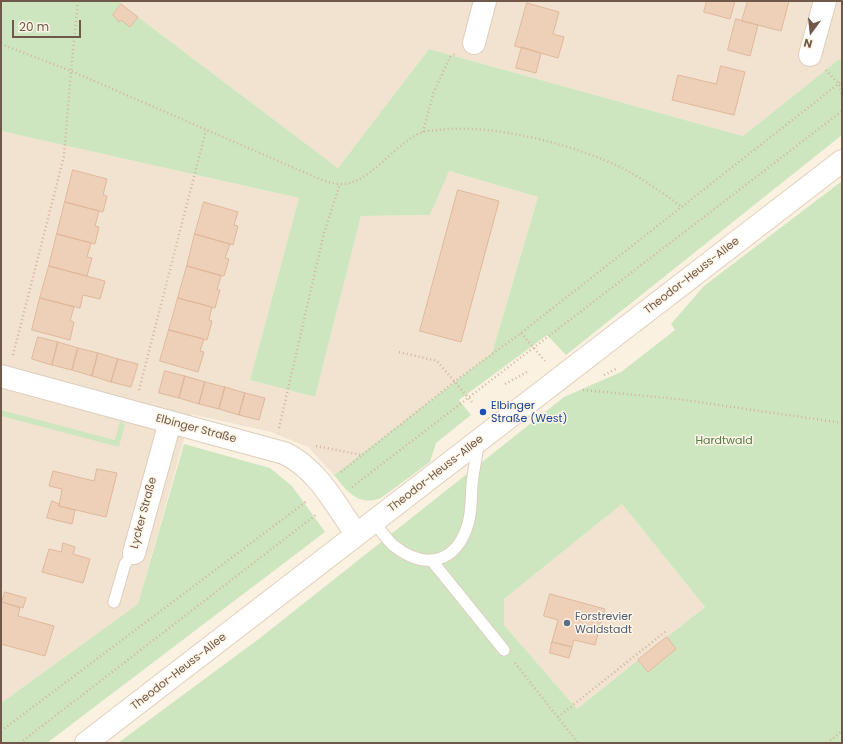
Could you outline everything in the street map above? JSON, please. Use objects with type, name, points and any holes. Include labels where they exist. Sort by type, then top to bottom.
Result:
[{"type":"main road","points":[[474,42],[485,1]]},
{"type":"main road","points":[[810,55],[825,1]]},
{"type":"main road","name":"Theodor-Heuss-Allee","points":[[86,743],[842,161]]},
{"type":"main road","name":"Elbinger Straße","points":[[4,377],[284,453],[300,462],[328,494],[356,534]]},
{"type":"main road","name":"Lycker Straße","points":[[134,553],[170,422]]},
{"type":"lane","points":[[374,522],[391,544],[413,558],[432,561],[449,554],[457,547],[466,530],[471,506],[472,483],[478,440]]},
{"type":"lane","name":"Lycker Straße","points":[[114,602],[125,564],[134,553]]},
{"type":"lane","points":[[432,561],[504,650]]},
{"type":"path","points":[[4,377],[64,156],[78,1]]},
{"type":"path","points":[[423,132],[433,94],[450,56],[474,42]]},
{"type":"path","points":[[1,44],[71,71],[322,180],[340,184],[356,182],[373,170],[403,144],[423,132],[451,128],[485,130],[520,135],[579,152],[625,170],[653,186],[682,207]]},
{"type":"path","points":[[1,731],[284,519],[328,494],[363,456],[454,382],[520,333],[842,81]]},
{"type":"path","points":[[839,84],[842,95]]},
{"type":"path","points":[[20,743],[328,494],[468,398],[842,111]]},
{"type":"path","points":[[133,412],[206,130]]},
{"type":"path","points":[[274,450],[324,233],[340,184]]},
{"type":"path","points":[[399,352],[437,361],[472,402]]},
{"type":"path","points":[[540,364],[544,360]]},
{"type":"path","points":[[505,384],[534,368]]},
{"type":"path","points":[[578,390],[678,399],[842,423]]},
{"type":"path","points":[[313,445],[363,456]]},
{"type":"path","points":[[558,717],[666,631]]},
{"type":"path","points":[[504,650],[578,743]]},
{"type":"path","points":[[827,743],[842,731]]},
{"type":"shaded area","points":[[122,1],[842,1],[842,57],[743,136],[429,49],[338,168],[138,17],[130,27],[121,20],[119,22],[113,15]]},
{"type":"shaded area","points":[[1,131],[299,198],[250,380],[315,397],[361,216],[430,215],[448,171],[538,197],[492,353],[334,475],[308,447],[271,432],[191,414],[138,604],[1,703]]},
{"type":"shaded area","points":[[622,504],[705,607],[667,637],[676,649],[648,672],[638,660],[577,709],[504,625],[504,599]]},
{"type":"green space","points":[[1,1],[122,1],[113,14],[119,22],[121,20],[130,27],[138,17],[338,168],[429,49],[743,136],[842,57],[842,135],[566,355],[547,335],[459,400],[471,415],[436,443],[430,462],[381,498],[373,500],[359,499],[349,492],[334,475],[492,353],[538,197],[449,171],[430,215],[361,216],[315,397],[250,380],[299,198],[1,131]]},
{"type":"green space","name":"Hardtwald","points":[[842,181],[842,743],[118,743],[260,638],[564,397],[621,372],[675,330],[671,324],[704,286]],"holes":[[[622,504],[705,607],[667,637],[676,649],[648,672],[638,660],[577,709],[504,625],[504,599]]]},
{"type":"green space","points":[[1,410],[115,440],[120,421],[125,424],[119,447],[1,416]]},
{"type":"green space","points":[[184,444],[270,468],[292,486],[325,532],[47,743],[1,743],[1,703],[138,604]]},
{"type":"building","points":[[707,1],[735,1],[730,19],[704,12]]},
{"type":"building","points":[[748,1],[789,1],[781,31],[742,21]]},
{"type":"building","points":[[527,3],[559,12],[553,34],[564,37],[558,58],[515,46]]},
{"type":"building","points":[[121,4],[138,17],[130,27],[121,20],[119,22],[113,15]]},
{"type":"building","points":[[736,19],[758,25],[750,56],[728,50]]},
{"type":"building","points":[[522,47],[541,53],[536,73],[516,68]]},
{"type":"building","points":[[721,66],[745,72],[734,115],[672,100],[678,75],[716,84]]},
{"type":"building","points":[[73,170],[107,179],[103,195],[107,196],[103,212],[65,202]]},
{"type":"building","points":[[458,190],[499,201],[461,342],[420,331]]},
{"type":"building","points":[[65,202],[99,211],[95,226],[99,227],[95,244],[57,234]]},
{"type":"building","points":[[204,202],[238,212],[234,225],[238,226],[233,245],[195,234]]},
{"type":"building","points":[[57,234],[91,243],[87,257],[92,258],[87,276],[49,266]]},
{"type":"building","points":[[195,234],[230,244],[225,258],[229,259],[224,276],[187,266]]},
{"type":"building","points":[[49,266],[105,281],[100,299],[83,295],[80,308],[40,298]]},
{"type":"building","points":[[187,266],[221,276],[217,290],[220,290],[215,308],[178,298]]},
{"type":"building","points":[[40,298],[74,307],[70,321],[74,322],[70,340],[32,330]]},
{"type":"building","points":[[178,298],[212,307],[209,320],[212,321],[207,340],[169,330]]},
{"type":"building","points":[[169,330],[204,339],[200,351],[204,352],[198,372],[160,361]]},
{"type":"building","points":[[38,337],[58,342],[52,365],[32,359]]},
{"type":"building","points":[[58,342],[78,348],[72,370],[52,365]]},
{"type":"building","points":[[78,348],[98,353],[92,376],[72,370]]},
{"type":"building","points":[[98,353],[118,359],[111,382],[92,376]]},
{"type":"building","points":[[118,359],[138,364],[131,387],[111,382]]},
{"type":"building","points":[[165,371],[185,376],[179,398],[159,393]]},
{"type":"building","points":[[185,376],[205,382],[199,404],[179,398]]},
{"type":"building","points":[[205,382],[225,387],[219,409],[199,404]]},
{"type":"building","points":[[225,387],[245,393],[239,415],[219,409]]},
{"type":"building","points":[[245,393],[265,398],[259,420],[239,415]]},
{"type":"building","points":[[97,469],[117,473],[106,517],[59,506],[62,489],[49,486],[53,471],[94,481]]},
{"type":"building","points":[[52,501],[59,504],[59,506],[75,510],[72,524],[47,518]]},
{"type":"building","points":[[63,543],[75,547],[73,554],[90,559],[83,583],[42,572],[49,549],[61,552]]},
{"type":"building","points":[[5,592],[26,598],[23,608],[2,602]]},
{"type":"building","points":[[550,594],[605,609],[595,645],[574,640],[572,647],[552,642],[558,620],[544,616]]},
{"type":"building","points":[[2,602],[20,608],[18,616],[54,626],[45,656],[1,644]]},
{"type":"building","points":[[667,637],[676,649],[648,672],[638,660]]},
{"type":"building","points":[[552,642],[572,647],[569,658],[550,653]]},
{"type":"place","name":"Elbinger Straße (West)","points":[[483,412]]},
{"type":"place","name":"Forstrevier Waldstadt","points":[[567,623]]}]
